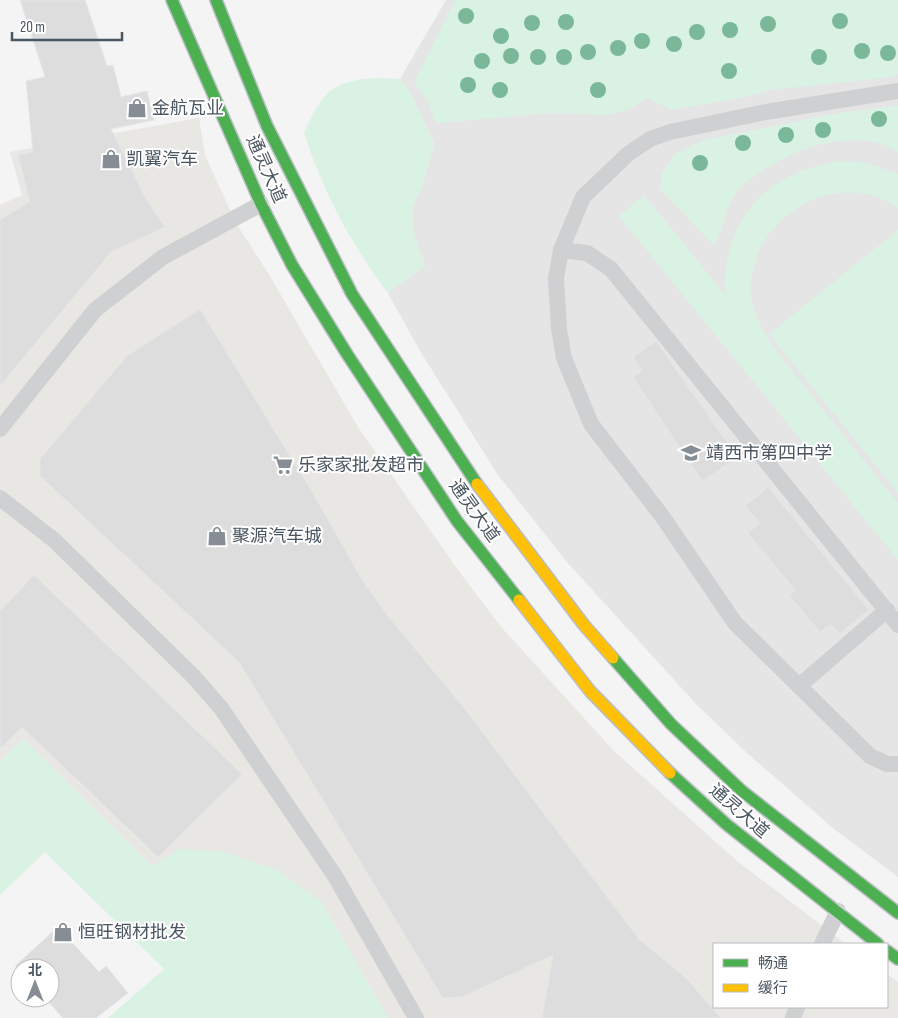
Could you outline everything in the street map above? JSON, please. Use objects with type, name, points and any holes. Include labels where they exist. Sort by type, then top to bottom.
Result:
[{"type":"highway","name":"通灵大道","points":[[172,0],[261,204],[292,264],[347,354],[442,497],[590,691],[670,773],[726,824],[877,943]]},
{"type":"highway","name":"通灵大道","points":[[216,0],[267,126],[352,294],[484,494],[584,625],[671,724],[742,791],[898,913]]},
{"type":"lane","points":[[898,91],[766,112],[670,132],[650,139],[628,154],[583,197],[561,250],[556,278],[564,358],[591,424],[662,516],[735,623],[870,756],[886,764],[898,764]]},
{"type":"lane","points":[[0,429],[95,310],[162,257],[261,204]]},
{"type":"lane","points":[[561,250],[587,253],[611,269],[898,625]]},
{"type":"lane","points":[[0,498],[54,540],[194,677],[221,708],[335,876],[416,1018]]},
{"type":"lane","points":[[799,686],[886,610]]},
{"type":"lane","points":[[822,943],[838,911]]},
{"type":"shaded area","name":"靖西市第四中学","points":[[446,0],[898,0],[898,877],[834,829],[747,753],[697,705],[566,561],[498,475],[420,351],[388,293],[425,265],[413,232],[412,207],[423,184],[434,143],[409,90],[400,79]]},
{"type":"shaded area","name":"聚源汽车城","points":[[199,118],[205,155],[236,223],[268,273],[358,427],[458,570],[502,628],[614,751],[736,860],[845,943],[713,943],[713,1008],[888,1008],[888,975],[898,982],[898,1018],[388,1018],[321,901],[152,866],[23,739],[0,761],[0,205],[22,195],[10,152]]},
{"type":"green space","points":[[455,0],[898,0],[898,73],[892,77],[770,90],[741,98],[671,110],[648,98],[628,110],[605,115],[553,113],[436,123],[427,100],[414,82]]},
{"type":"green space","points":[[378,78],[400,79],[409,90],[434,143],[423,184],[412,208],[413,232],[425,265],[388,293],[362,256],[339,217],[320,176],[304,133],[317,108],[331,91],[350,82]]},
{"type":"green space","points":[[898,105],[898,152],[881,144],[863,140],[844,140],[825,143],[788,156],[771,165],[741,186],[729,206],[715,246],[660,189],[662,173],[676,153],[705,140],[832,114]]},
{"type":"green space","points":[[844,161],[867,163],[898,174],[898,208],[876,197],[852,192],[829,195],[806,203],[786,216],[769,234],[757,255],[751,279],[752,299],[757,318],[778,353],[898,503],[898,560],[619,216],[644,195],[727,297],[725,281],[729,254],[736,232],[747,213],[761,196],[778,183],[798,173],[820,165]]},
{"type":"green space","points":[[898,230],[898,493],[769,334]]},
{"type":"green space","points":[[23,739],[152,866],[180,849],[223,852],[275,869],[321,901],[388,1018],[108,1018],[164,969],[45,852],[0,895],[0,761]]},
{"type":"building","points":[[20,0],[85,0],[107,66],[113,65],[121,97],[147,91],[154,120],[111,129],[147,201],[165,227],[111,252],[0,386],[0,220],[30,201],[18,155],[33,152],[26,81],[45,77]]},
{"type":"building","points":[[200,309],[314,495],[364,583],[387,615],[464,708],[639,939],[687,979],[721,1018],[542,1018],[553,955],[462,997],[443,998],[239,662],[40,476],[40,459],[127,356]]},
{"type":"building","points":[[656,341],[738,458],[702,481],[633,377],[642,371],[633,357]]},
{"type":"building","points":[[768,487],[869,610],[839,634],[831,624],[820,632],[789,595],[795,590],[748,533],[760,523],[745,506]]},
{"type":"building","points":[[34,575],[242,774],[158,857],[22,727],[0,749],[0,611]]},
{"type":"building","points":[[58,927],[99,972],[106,966],[128,993],[96,1018],[63,1018],[54,1008],[60,1008],[60,958],[24,958]]},
{"type":"traffic: fast","points":[[172,0],[261,204],[292,265],[347,354],[457,521],[519,600]]},
{"type":"traffic: fast","points":[[216,0],[267,126],[352,294],[477,484]]},
{"type":"traffic: fast","points":[[613,658],[671,724],[742,791],[898,913]]},
{"type":"traffic: fast","points":[[670,773],[726,824],[877,943]]},
{"type":"traffic: fast","points":[[888,952],[898,959]]},
{"type":"traffic: slow","points":[[477,484],[584,625],[613,658]]},
{"type":"traffic: slow","points":[[519,600],[590,691],[670,773]]},
{"type":"place","name":"金航瓦业","points":[[137,108]]},
{"type":"place","name":"凯翼汽车","points":[[111,159]]},
{"type":"place","name":"靖西市第四中学","points":[[691,453]]},
{"type":"place","name":"乐家家批发超市","points":[[283,465]]},
{"type":"place","name":"聚源汽车城","points":[[217,536]]},
{"type":"place","name":"恒旺钢材批发","points":[[63,932]]}]
